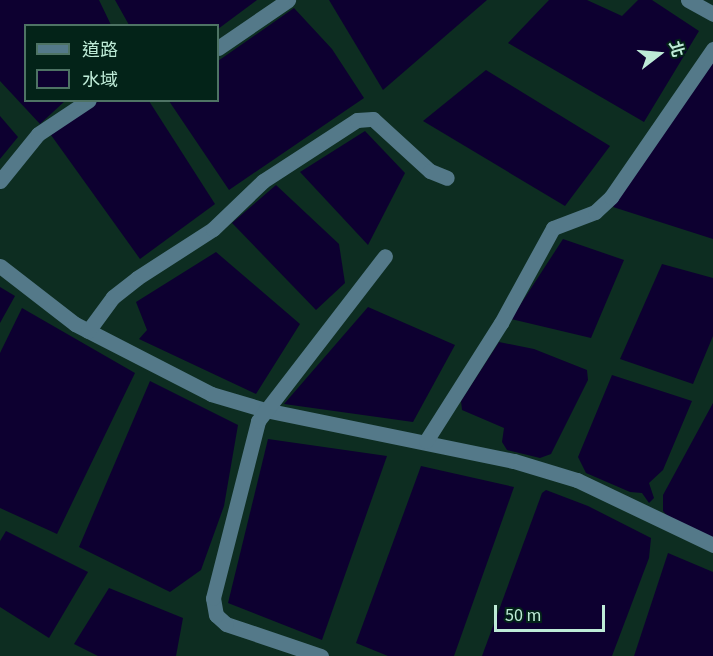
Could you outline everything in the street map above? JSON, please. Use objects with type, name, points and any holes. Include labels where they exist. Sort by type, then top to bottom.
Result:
[{"type":"lane","points":[[219,47],[288,0]]},
{"type":"lane","points":[[688,0],[713,14]]},
{"type":"lane","points":[[426,441],[501,323],[553,228],[595,212],[611,197],[713,49]]},
{"type":"lane","points":[[0,181],[38,134],[86,102]]},
{"type":"lane","points":[[88,331],[113,297],[137,278],[213,230],[263,181],[357,120],[373,119],[430,171],[447,178]]},
{"type":"lane","points":[[321,656],[226,624],[216,615],[213,598],[217,573],[258,421],[385,256]]},
{"type":"lane","points":[[0,266],[88,331],[211,394],[266,410],[426,441],[514,461],[577,480],[713,545]]},
{"type":"water","points":[[0,0],[99,0],[111,24],[24,24],[24,102],[64,102],[40,124],[0,81]]},
{"type":"water","points":[[115,0],[257,0],[219,28],[219,24],[128,24]]},
{"type":"water","points":[[329,0],[487,0],[383,90]]},
{"type":"water","points":[[549,0],[587,0],[622,16],[638,0],[652,0],[699,31],[644,122],[508,43]]},
{"type":"water","points":[[294,8],[332,49],[364,98],[229,190],[170,102],[219,102],[219,60]]},
{"type":"water","points":[[713,61],[713,239],[613,207]]},
{"type":"water","points":[[486,70],[610,146],[565,206],[423,121]]},
{"type":"water","points":[[96,102],[150,102],[215,204],[140,259],[51,135]]},
{"type":"water","points":[[0,116],[18,137],[0,159]]},
{"type":"water","points":[[365,131],[405,173],[368,245],[300,172]]},
{"type":"water","points":[[276,185],[339,244],[345,283],[316,310],[232,223]]},
{"type":"water","points":[[563,239],[624,260],[591,338],[511,319]]},
{"type":"water","points":[[216,252],[300,324],[256,394],[139,339],[147,330],[136,302]]},
{"type":"water","points":[[662,264],[713,278],[713,336],[693,384],[620,359]]},
{"type":"water","points":[[0,287],[15,296],[0,323]]},
{"type":"water","points":[[368,307],[455,345],[413,422],[284,404]]},
{"type":"water","points":[[22,308],[135,373],[57,534],[0,508],[0,353]]},
{"type":"water","points":[[499,342],[534,349],[587,370],[588,380],[551,454],[540,458],[507,450],[502,442],[504,428],[462,410],[461,401]]},
{"type":"water","points":[[612,375],[692,401],[663,470],[649,483],[654,498],[649,503],[642,493],[630,492],[586,473],[578,457]]},
{"type":"water","points":[[150,381],[238,425],[224,506],[201,570],[170,592],[79,547]]},
{"type":"water","points":[[713,403],[713,538],[671,520],[663,511],[663,495]]},
{"type":"water","points":[[268,439],[387,456],[322,640],[228,603]]},
{"type":"water","points":[[421,466],[514,487],[454,656],[388,656],[356,643]]},
{"type":"water","points":[[546,490],[588,506],[651,538],[649,558],[612,656],[482,656],[542,493]]},
{"type":"water","points":[[6,531],[88,572],[49,638],[0,607],[0,541]]},
{"type":"water","points":[[668,553],[713,572],[713,656],[634,656]]},
{"type":"water","points":[[109,588],[183,618],[176,656],[98,656],[74,644]]}]
